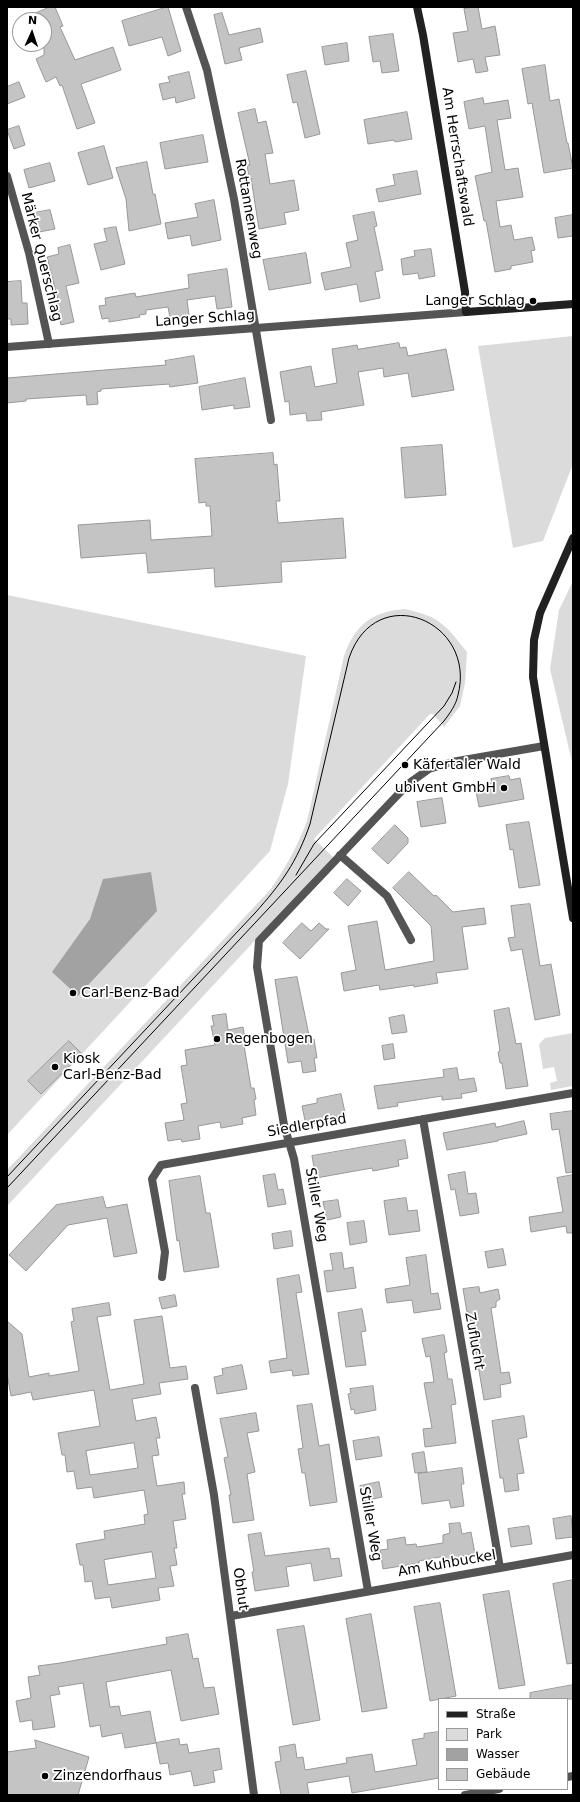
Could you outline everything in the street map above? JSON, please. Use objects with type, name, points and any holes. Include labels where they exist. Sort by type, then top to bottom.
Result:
[{"type":"street","name":"Rottannenweg","points":[[186,7],[207,70],[234,199],[271,420]]},
{"type":"street","name":"Am Herrschaftswald","points":[[416,7],[423,35],[466,292],[466,312]]},
{"type":"street","name":"Märker Querschlag","points":[[7,176],[29,253],[49,344]]},
{"type":"street","name":"Langer Schlag","points":[[7,347],[573,304]]},
{"type":"street","points":[[573,538],[540,612],[534,640],[532,677],[573,918]]},
{"type":"street","name":"Stiller Weg","points":[[368,1591],[294,1158],[284,1125],[257,967],[258,941],[408,784],[429,769],[466,759],[544,746]]},
{"type":"street","points":[[340,855],[386,896],[411,940]]},
{"type":"street","name":"Siedlerpfad","points":[[162,1277],[165,1252],[152,1179],[161,1165],[573,1093]]},
{"type":"street","name":"Zuflucht","points":[[423,1119],[500,1568]]},
{"type":"street","name":"Obhut","points":[[195,1388],[214,1495],[254,1795]]},
{"type":"street","name":"Am Kuhbuckel","points":[[231,1616],[573,1555]]},
{"type":"street","points":[[465,1795],[493,1790]]},
{"type":"green space","points":[[573,336],[573,464],[543,541],[513,548],[478,346]]},
{"type":"green space","points":[[573,581],[573,766],[550,669],[559,610]]},
{"type":"green space","name":"Carl-Benz-Bad","points":[[7,595],[306,656],[288,784],[270,851],[7,1135]]},
{"type":"green space","points":[[404,609],[434,618],[453,634],[467,652],[465,683],[460,706],[444,727],[433,714],[430,714],[314,839],[333,857],[7,1206],[7,1170],[270,890],[276,881],[295,848],[307,821],[344,656],[348,645],[359,628],[373,617],[382,613]]},
{"type":"green space","points":[[573,1033],[573,1086],[551,1090],[550,1083],[557,1081],[554,1067],[543,1069],[539,1044],[545,1038]]},
{"type":"water","points":[[151,872],[157,911],[78,996],[52,972],[90,919],[103,879]]},
{"type":"building","points":[[50,7],[55,7],[63,26],[60,27],[75,60],[113,47],[121,70],[81,84],[95,123],[77,129],[62,85],[60,86],[56,77],[46,82],[36,59],[44,55],[44,52],[52,52],[52,12],[38,12]]},
{"type":"building","points":[[168,7],[181,51],[168,56],[162,37],[129,46],[122,21]]},
{"type":"building","points":[[478,7],[482,29],[495,26],[500,55],[485,57],[488,71],[476,73],[473,59],[458,62],[453,33],[468,31],[464,9]]},
{"type":"building","points":[[222,13],[229,35],[260,28],[263,42],[239,48],[242,60],[225,64],[214,15]]},
{"type":"building","points":[[393,34],[399,71],[382,73],[380,61],[373,62],[369,37]]},
{"type":"building","points":[[347,43],[349,61],[325,65],[322,47]]},
{"type":"building","points":[[545,65],[550,101],[559,99],[573,168],[544,173],[532,103],[528,104],[522,69]]},
{"type":"building","points":[[306,71],[320,134],[305,138],[297,102],[293,103],[287,75]]},
{"type":"building","points":[[189,72],[195,98],[176,103],[175,97],[163,100],[159,84],[170,82],[168,77]]},
{"type":"building","points":[[19,82],[25,97],[7,104],[7,87]]},
{"type":"building","points":[[483,98],[484,104],[508,100],[511,118],[497,120],[505,170],[518,168],[523,197],[496,201],[500,227],[511,225],[514,240],[532,237],[535,250],[531,251],[533,262],[511,266],[511,269],[495,272],[486,221],[484,221],[475,176],[492,172],[485,126],[469,129],[464,102]]},
{"type":"building","points":[[255,109],[258,123],[266,121],[273,153],[265,154],[270,184],[294,180],[299,210],[284,213],[286,224],[259,229],[251,178],[249,178],[247,165],[250,165],[238,113]]},
{"type":"building","points":[[407,112],[412,139],[368,144],[364,120]]},
{"type":"building","points":[[19,126],[25,145],[14,149],[7,130]]},
{"type":"building","points":[[203,135],[208,162],[165,169],[160,143]]},
{"type":"building","points":[[104,146],[113,178],[88,185],[78,153]]},
{"type":"building","points":[[147,162],[161,224],[129,231],[126,199],[116,168]]},
{"type":"building","points":[[50,163],[55,181],[29,188],[24,170]]},
{"type":"building","points":[[417,171],[421,194],[379,202],[376,189],[395,185],[393,175]]},
{"type":"building","points":[[214,200],[221,240],[192,246],[190,235],[168,239],[165,223],[198,217],[195,204]]},
{"type":"building","points":[[50,210],[55,229],[39,232],[34,213]]},
{"type":"building","points":[[374,212],[377,226],[374,227],[383,270],[375,272],[380,298],[360,302],[357,284],[325,290],[321,273],[351,267],[346,243],[358,240],[353,216]]},
{"type":"building","points":[[573,215],[573,236],[558,238],[555,218]]},
{"type":"building","points":[[116,227],[125,264],[101,270],[94,244],[107,241],[104,229]]},
{"type":"building","points":[[70,245],[79,283],[66,286],[74,322],[61,325],[56,301],[58,300],[47,257],[59,254],[58,248]]},
{"type":"building","points":[[431,249],[435,276],[419,279],[418,273],[403,275],[401,259],[415,256],[414,251]]},
{"type":"building","points":[[306,253],[311,283],[269,290],[263,260]]},
{"type":"building","points":[[227,269],[232,307],[217,309],[215,296],[187,300],[189,315],[170,318],[168,307],[146,310],[146,314],[139,315],[140,317],[109,322],[109,318],[102,319],[99,306],[106,305],[105,298],[135,293],[136,297],[189,288],[188,275]]},
{"type":"building","points":[[21,281],[22,303],[27,303],[28,324],[11,325],[11,319],[7,319],[7,282]]},
{"type":"building","points":[[399,343],[400,348],[406,347],[408,356],[446,349],[454,390],[412,397],[408,373],[384,377],[383,368],[358,372],[364,405],[321,412],[322,420],[307,421],[306,413],[290,415],[289,401],[285,402],[280,372],[311,366],[315,387],[337,383],[332,349],[357,345],[358,349]]},
{"type":"building","points":[[194,356],[198,383],[170,387],[169,384],[101,389],[101,391],[97,392],[98,404],[87,405],[86,395],[26,399],[26,401],[7,403],[7,378],[166,365],[165,361]]},
{"type":"building","points":[[245,378],[250,407],[234,409],[234,405],[202,410],[199,387]]},
{"type":"building","points":[[442,445],[446,495],[405,498],[401,448]]},
{"type":"building","points":[[273,453],[274,465],[277,464],[280,501],[276,501],[278,523],[343,518],[346,558],[281,562],[282,582],[215,587],[214,568],[148,573],[146,553],[81,558],[78,525],[150,520],[151,540],[212,536],[210,506],[206,506],[206,502],[199,503],[195,459]]},
{"type":"building","points":[[509,776],[510,780],[520,778],[524,799],[479,807],[475,786],[492,783],[491,779]]},
{"type":"building","points":[[442,798],[446,823],[421,827],[417,802]]},
{"type":"building","points":[[529,822],[540,885],[519,888],[513,849],[510,850],[506,825]]},
{"type":"building","points":[[395,825],[408,838],[408,843],[388,864],[372,849]]},
{"type":"building","points":[[409,872],[453,912],[484,908],[486,924],[462,927],[468,969],[436,973],[438,983],[380,990],[379,985],[344,991],[341,973],[356,970],[348,926],[377,921],[385,970],[434,961],[431,926],[393,888]]},
{"type":"building","points":[[347,879],[361,891],[348,906],[334,893]]},
{"type":"building","points":[[530,904],[540,966],[551,964],[560,1015],[535,1020],[522,949],[511,951],[508,938],[515,937],[511,906]]},
{"type":"building","points":[[302,923],[311,931],[319,923],[326,929],[329,929],[300,959],[283,943]]},
{"type":"building","points":[[297,977],[310,1040],[314,1039],[317,1058],[314,1058],[316,1071],[303,1073],[301,1061],[288,1063],[275,980]]},
{"type":"building","points":[[509,1008],[516,1044],[521,1043],[528,1086],[506,1089],[502,1063],[500,1063],[498,1052],[500,1051],[494,1011]]},
{"type":"building","points":[[226,1014],[228,1030],[243,1027],[246,1044],[244,1045],[251,1088],[254,1088],[256,1099],[254,1100],[256,1115],[242,1118],[243,1124],[221,1128],[220,1122],[198,1126],[200,1139],[182,1142],[181,1139],[168,1141],[165,1123],[184,1120],[181,1104],[187,1103],[181,1066],[187,1065],[185,1050],[215,1045],[211,1026],[214,1026],[212,1016]]},
{"type":"building","points":[[404,1015],[407,1032],[392,1034],[389,1018]]},
{"type":"building","name":"Kiosk Carl-Benz-Bad","points":[[69,1041],[82,1054],[41,1094],[28,1081]]},
{"type":"building","points":[[393,1044],[395,1058],[384,1060],[382,1046]]},
{"type":"building","points":[[457,1068],[459,1080],[474,1078],[477,1091],[461,1094],[462,1098],[442,1100],[442,1096],[397,1103],[398,1106],[378,1109],[374,1086],[444,1077],[443,1070]]},
{"type":"building","points":[[341,1094],[346,1117],[306,1125],[302,1106],[317,1103],[317,1099]]},
{"type":"building","points":[[573,1111],[573,1172],[566,1173],[559,1129],[552,1130],[550,1114]]},
{"type":"building","points":[[524,1121],[527,1134],[447,1150],[443,1133],[495,1123],[496,1127]]},
{"type":"building","points":[[405,1140],[408,1158],[398,1160],[399,1166],[373,1171],[372,1168],[316,1178],[312,1156]]},
{"type":"building","points":[[465,1172],[468,1194],[476,1193],[479,1213],[460,1216],[455,1189],[451,1190],[448,1175]]},
{"type":"building","points":[[275,1174],[278,1190],[283,1189],[286,1204],[268,1207],[263,1176]]},
{"type":"building","points":[[573,1175],[573,1233],[567,1233],[566,1226],[531,1232],[529,1217],[563,1212],[557,1178]]},
{"type":"building","points":[[200,1176],[206,1213],[210,1213],[219,1267],[184,1272],[179,1240],[177,1241],[169,1181]]},
{"type":"building","points":[[103,1197],[106,1208],[127,1204],[137,1253],[114,1257],[107,1218],[68,1225],[26,1271],[9,1255],[56,1205]]},
{"type":"building","points":[[406,1198],[408,1211],[417,1210],[420,1231],[389,1235],[384,1201]]},
{"type":"building","points":[[338,1200],[341,1217],[327,1220],[323,1202]]},
{"type":"building","points":[[364,1221],[367,1242],[350,1245],[347,1223]]},
{"type":"building","points":[[291,1231],[293,1246],[274,1249],[272,1234]]},
{"type":"building","points":[[503,1249],[506,1265],[488,1268],[485,1252]]},
{"type":"building","points":[[342,1253],[344,1269],[353,1267],[356,1288],[327,1292],[324,1271],[333,1270],[330,1254]]},
{"type":"building","points":[[426,1255],[431,1294],[438,1293],[441,1309],[414,1313],[412,1300],[387,1303],[385,1289],[410,1285],[406,1258]]},
{"type":"building","points":[[299,1275],[302,1292],[296,1293],[309,1374],[293,1376],[292,1370],[271,1373],[269,1361],[287,1358],[277,1279]]},
{"type":"building","points":[[479,1287],[480,1293],[498,1289],[500,1299],[496,1302],[496,1307],[491,1308],[501,1373],[509,1372],[511,1383],[500,1385],[501,1397],[484,1400],[469,1312],[467,1312],[463,1289]]},
{"type":"building","points":[[175,1295],[177,1306],[162,1309],[159,1298]]},
{"type":"building","points":[[109,1303],[111,1315],[97,1317],[110,1390],[144,1384],[134,1320],[162,1316],[170,1368],[186,1366],[188,1379],[159,1383],[161,1394],[132,1399],[136,1421],[156,1417],[160,1438],[156,1438],[159,1455],[152,1456],[157,1486],[184,1482],[185,1494],[182,1494],[186,1519],[173,1521],[177,1548],[174,1548],[177,1565],[170,1566],[174,1586],[158,1588],[160,1600],[112,1608],[110,1597],[95,1599],[92,1581],[85,1582],[83,1565],[80,1565],[76,1544],[105,1539],[104,1531],[145,1524],[144,1515],[148,1514],[144,1490],[94,1498],[92,1487],[77,1489],[74,1471],[67,1472],[65,1455],[62,1455],[58,1433],[100,1426],[94,1390],[33,1400],[31,1392],[11,1396],[7,1374],[7,1321],[22,1334],[29,1377],[49,1373],[49,1376],[79,1371],[71,1322],[74,1321],[72,1309]],"holes":[[[134,1443],[138,1468],[90,1475],[86,1451]],[[152,1552],[156,1578],[108,1585],[104,1560]]]},
{"type":"building","points":[[362,1309],[366,1331],[361,1332],[366,1365],[346,1367],[338,1313]]},
{"type":"building","points":[[444,1335],[447,1352],[444,1353],[448,1379],[452,1379],[456,1404],[451,1405],[456,1443],[425,1447],[423,1429],[432,1428],[424,1383],[434,1382],[430,1356],[426,1357],[422,1339]]},
{"type":"building","points":[[242,1365],[247,1389],[217,1394],[214,1377],[223,1375],[222,1369]]},
{"type":"building","points":[[373,1386],[376,1410],[355,1414],[354,1409],[351,1410],[348,1394],[351,1393],[350,1389]]},
{"type":"building","points":[[312,1404],[319,1446],[329,1444],[337,1502],[310,1506],[305,1473],[302,1473],[298,1449],[303,1448],[297,1406]]},
{"type":"building","points":[[256,1413],[259,1431],[247,1433],[255,1472],[247,1474],[254,1520],[233,1523],[229,1495],[231,1495],[224,1458],[228,1457],[220,1419]]},
{"type":"building","points":[[524,1416],[527,1437],[518,1439],[524,1473],[517,1474],[519,1490],[505,1492],[503,1478],[500,1478],[492,1421]]},
{"type":"building","points":[[379,1437],[382,1456],[356,1460],[353,1441]]},
{"type":"building","points":[[424,1452],[427,1472],[415,1473],[412,1454]]},
{"type":"building","points":[[462,1468],[464,1484],[461,1484],[464,1506],[451,1508],[449,1500],[422,1504],[418,1474]]},
{"type":"building","points":[[379,1482],[382,1497],[364,1501],[360,1486]]},
{"type":"building","points":[[571,1516],[573,1537],[556,1539],[553,1519]]},
{"type":"building","points":[[460,1523],[462,1534],[471,1532],[475,1554],[445,1559],[445,1556],[419,1561],[419,1563],[383,1569],[380,1550],[388,1549],[387,1540],[405,1537],[406,1545],[416,1544],[417,1547],[443,1543],[443,1535],[450,1533],[449,1524]]},
{"type":"building","points":[[529,1526],[532,1544],[511,1547],[508,1529]]},
{"type":"building","points":[[261,1533],[265,1556],[329,1548],[331,1559],[339,1558],[342,1576],[314,1581],[311,1563],[286,1567],[289,1586],[255,1591],[252,1572],[254,1572],[248,1535]]},
{"type":"building","points":[[573,1580],[573,1663],[567,1664],[553,1584]]},
{"type":"building","points":[[509,1591],[525,1685],[499,1689],[483,1595]]},
{"type":"building","points":[[440,1603],[456,1696],[438,1698],[438,1699],[430,1701],[414,1607]]},
{"type":"building","points":[[371,1614],[387,1708],[362,1712],[346,1619]]},
{"type":"building","points":[[304,1626],[320,1720],[293,1725],[277,1630]]},
{"type":"building","points":[[188,1634],[193,1659],[198,1658],[204,1688],[214,1687],[219,1714],[181,1721],[171,1670],[106,1682],[110,1707],[119,1706],[121,1716],[150,1711],[156,1743],[125,1748],[122,1733],[102,1737],[100,1725],[90,1727],[83,1683],[58,1687],[60,1694],[50,1696],[55,1727],[33,1730],[32,1720],[20,1722],[16,1701],[31,1698],[28,1677],[40,1675],[38,1666],[167,1644],[166,1638]]},
{"type":"building","points":[[573,1685],[573,1699],[530,1698],[530,1693]]},
{"type":"building","points":[[438,1732],[438,1778],[352,1793],[349,1776],[307,1783],[309,1795],[281,1795],[275,1762],[281,1761],[279,1747],[295,1744],[297,1758],[303,1757],[305,1770],[347,1763],[346,1758],[372,1754],[375,1772],[417,1765],[412,1740],[424,1738],[424,1734]]},
{"type":"building","points":[[179,1739],[180,1745],[187,1744],[189,1753],[219,1748],[222,1769],[213,1771],[215,1782],[194,1786],[191,1771],[170,1775],[168,1763],[160,1764],[156,1743]]},
{"type":"building","name":"Zinzendorfhaus","points":[[35,1740],[89,1757],[78,1795],[7,1795],[7,1752],[36,1748]]},
{"type":"tram line","points":[[7,1177],[255,913],[273,892],[287,872],[300,850],[310,824],[349,658],[362,634],[380,620],[400,615],[421,619],[439,630],[453,647],[460,669],[457,699],[444,721],[7,1188]]},
{"type":"tram line","points":[[296,875],[314,844],[444,706],[452,693],[456,682]]},
{"type":"place","name":"Langer Schlag","points":[[533,301]]},
{"type":"place","name":"Käfertaler Wald","points":[[405,765]]},
{"type":"place","name":"ubivent GmbH","points":[[504,788]]},
{"type":"place","name":"Carl-Benz-Bad","points":[[73,993]]},
{"type":"place","name":"Regenbogen","points":[[217,1039]]},
{"type":"place","name":"Kiosk Carl-Benz-Bad","points":[[55,1067]]},
{"type":"place","name":"Zinzendorfhaus","points":[[45,1776]]}]
